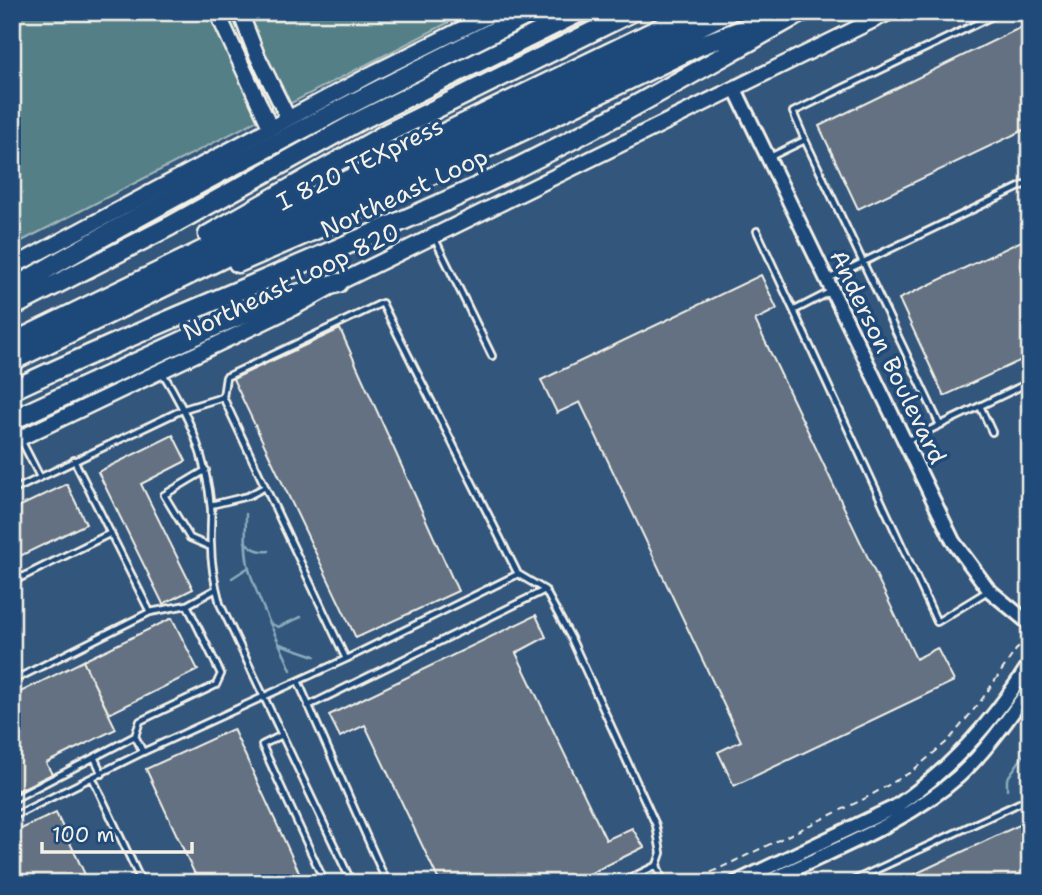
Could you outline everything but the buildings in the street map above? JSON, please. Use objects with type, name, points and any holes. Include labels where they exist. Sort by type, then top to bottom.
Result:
[{"type":"highway","points":[[12,289],[273,145],[533,12]]},
{"type":"highway","points":[[12,307],[170,226],[357,122],[580,12]]},
{"type":"highway","points":[[12,332],[227,226],[388,132],[632,12]]},
{"type":"highway","name":"I 820 TEXpress","points":[[12,342],[693,12]]},
{"type":"highway","name":"I 820 TEXpress","points":[[12,361],[729,12]]},
{"type":"highway","points":[[194,272],[222,270],[331,223],[664,63],[741,29],[794,12]]},
{"type":"highway","name":"Northeast Loop","points":[[12,390],[341,249],[477,187],[595,128],[802,12]]},
{"type":"highway","points":[[12,420],[224,322],[289,296],[338,283]]},
{"type":"main road","points":[[217,12],[270,127]]},
{"type":"main road","points":[[240,12],[288,118]]},
{"type":"main road","points":[[12,267],[270,127],[496,12]]},
{"type":"main road","points":[[844,33],[878,12]]},
{"type":"main road","name":"Northeast Loop 820","points":[[16,440],[295,307],[338,283],[890,12]]},
{"type":"main road","points":[[229,39],[247,30]]},
{"type":"street","name":"Anderson Boulevard","points":[[735,89],[953,541],[989,590],[1030,624]]},
{"type":"street","points":[[735,883],[895,807],[915,794],[954,761],[978,734],[1030,663]]},
{"type":"street","points":[[766,883],[913,810],[958,776],[983,750],[1030,688]]},
{"type":"lane","points":[[940,425],[793,112],[1001,12]]},
{"type":"lane","points":[[769,157],[805,140]]},
{"type":"lane","points":[[795,310],[863,263],[1030,182]]},
{"type":"lane","points":[[757,230],[937,622],[989,590]]},
{"type":"lane","points":[[433,236],[492,356]]},
{"type":"lane","points":[[346,659],[223,397],[226,377],[382,303],[518,574],[545,590],[571,638],[656,825],[661,853],[657,865],[663,883]]},
{"type":"lane","points":[[162,371],[184,409],[206,470],[211,505],[211,547],[220,604],[352,883]]},
{"type":"lane","points":[[905,442],[1030,382]]},
{"type":"lane","points":[[12,491],[184,409],[223,397]]},
{"type":"lane","points":[[980,406],[992,432]]},
{"type":"lane","points":[[16,440],[40,477]]},
{"type":"lane","points":[[74,460],[150,612]]},
{"type":"lane","points":[[206,470],[164,495],[190,538],[211,547]]},
{"type":"lane","points":[[211,505],[248,496],[265,487]]},
{"type":"lane","points":[[12,582],[111,533]]},
{"type":"lane","points":[[12,817],[143,752],[346,659],[518,574]]},
{"type":"lane","points":[[12,681],[150,612],[187,606],[216,589]]},
{"type":"lane","points":[[308,706],[545,590]]},
{"type":"lane","points":[[12,800],[135,736],[140,721],[216,685],[221,674],[187,606]]},
{"type":"lane","points":[[298,681],[387,883]]},
{"type":"lane","points":[[282,735],[262,745],[325,883]]},
{"type":"lane","points":[[135,736],[143,752]]},
{"type":"lane","points":[[95,759],[102,774]]},
{"type":"lane","points":[[93,779],[142,883]]},
{"type":"lane","points":[[848,883],[1030,798]]},
{"type":"lane","points":[[620,883],[657,865]]},
{"type":"path","points":[[689,883],[864,799],[911,772],[949,740],[980,702],[1030,630]]},
{"type":"green space","points":[[12,12],[469,12],[12,246]]},
{"type":"waterway","points":[[246,514],[249,569],[291,670]]},
{"type":"waterway","points":[[245,542],[256,550],[269,551]]},
{"type":"waterway","points":[[232,578],[249,567]]},
{"type":"waterway","points":[[270,623],[278,627],[301,617]]},
{"type":"waterway","points":[[280,644],[315,656]]},
{"type":"waterway","points":[[1007,790],[1007,779],[1030,746]]}]
